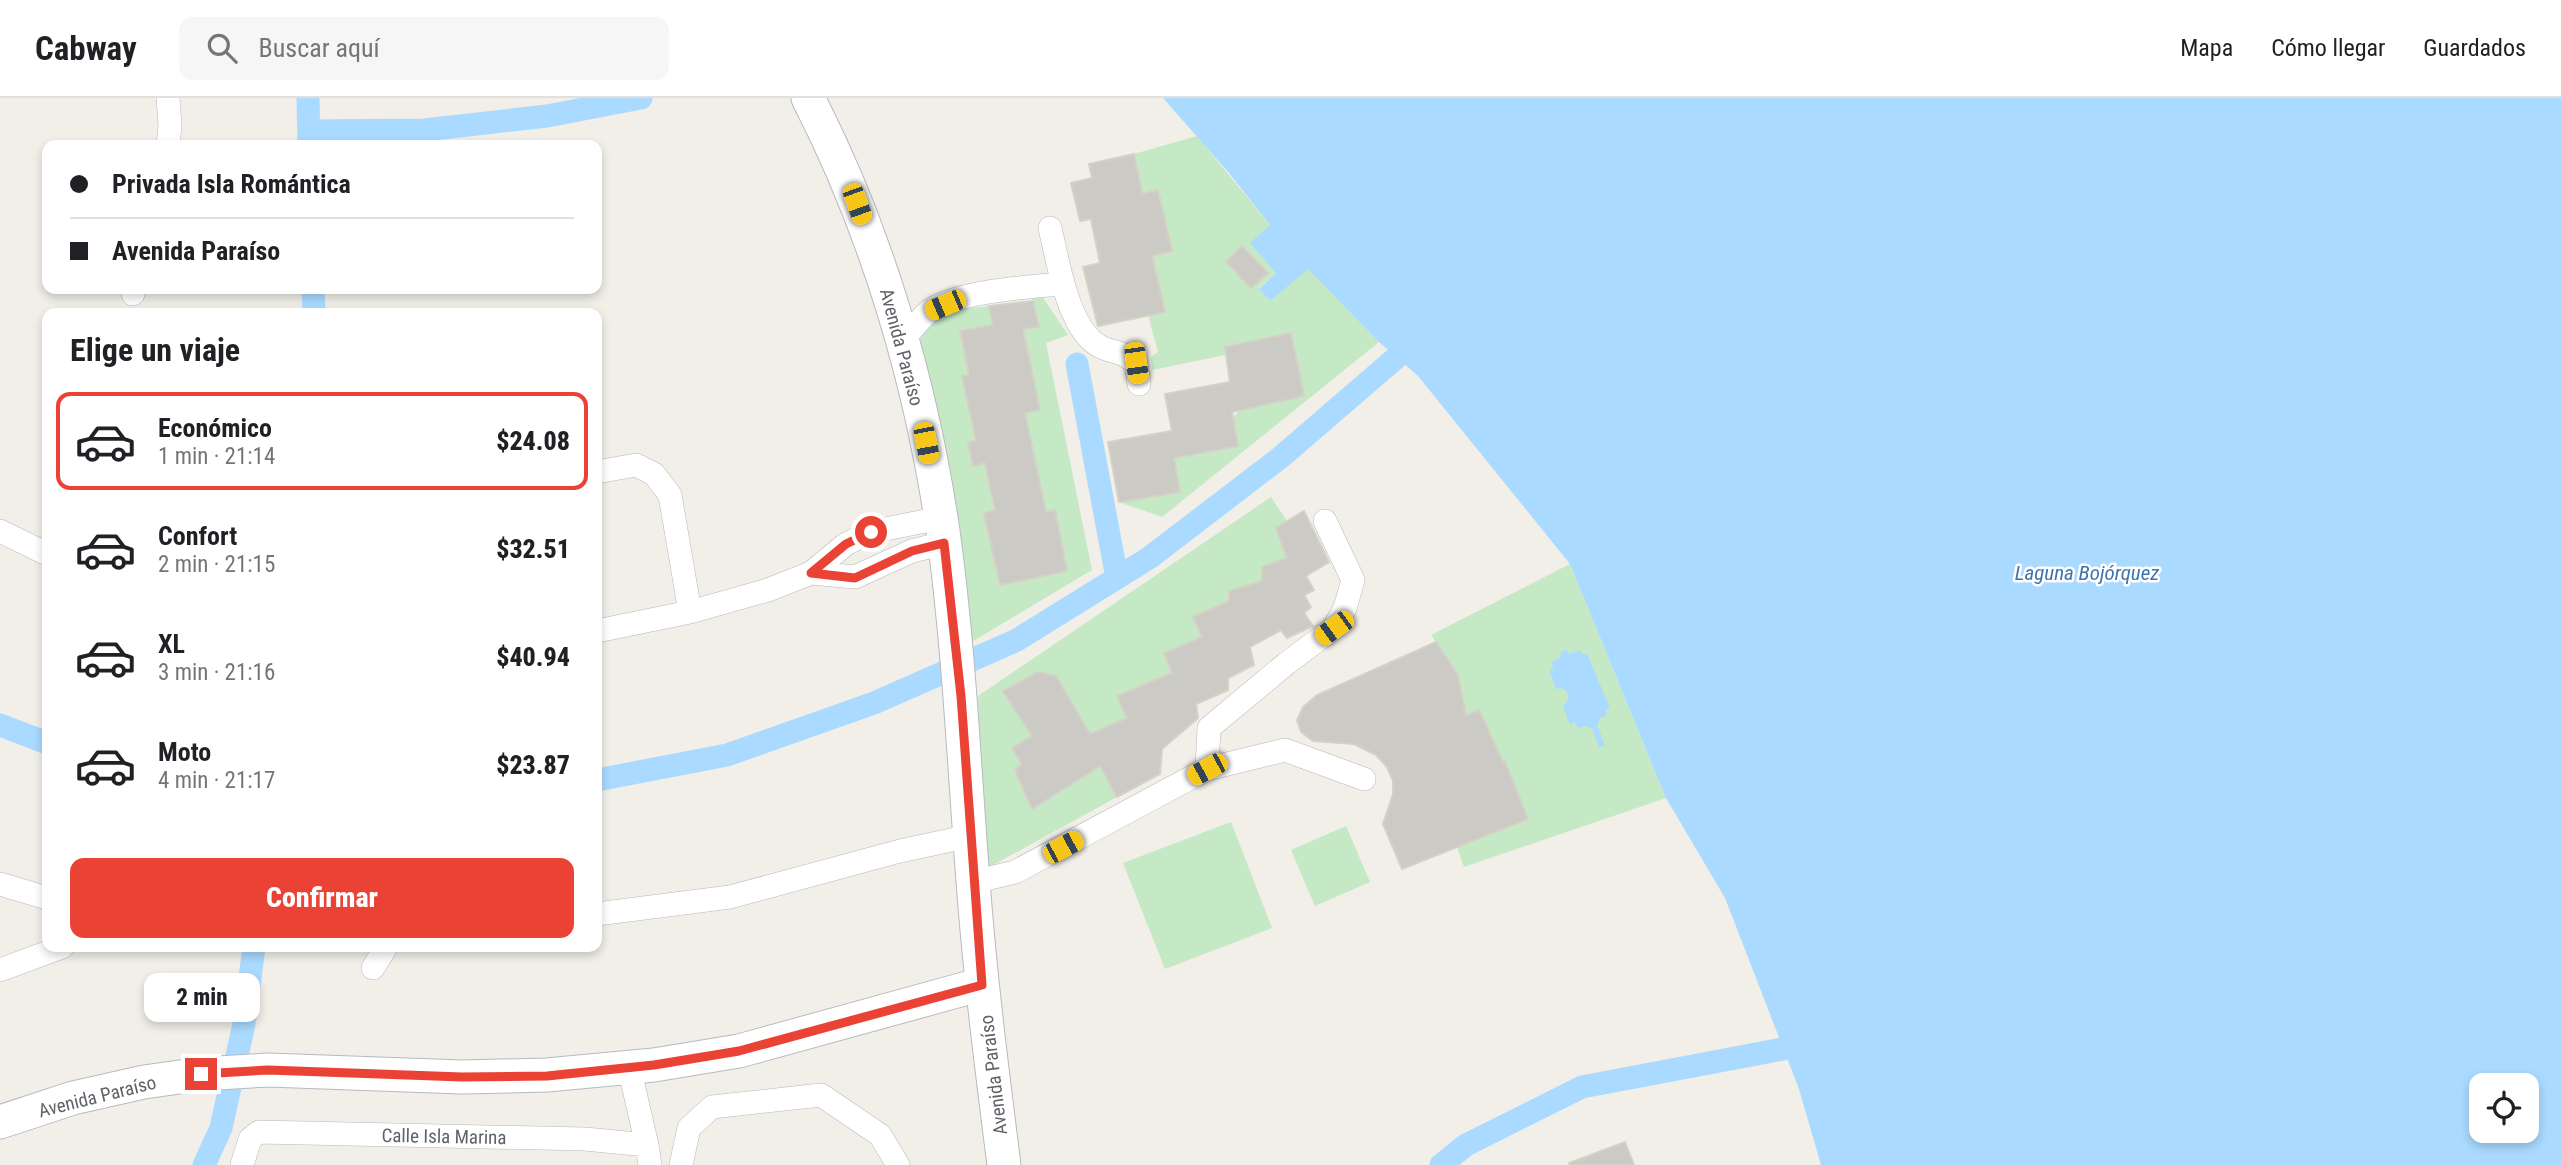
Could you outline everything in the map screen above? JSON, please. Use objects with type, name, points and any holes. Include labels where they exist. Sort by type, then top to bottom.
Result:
[{"type":"street","points":[[168,98],[168,140]]},
{"type":"street","name":"Avenida Paraíso","points":[[808,98],[857,204],[902,341],[921,418],[942,530],[961,696],[982,985],[1004,1165]]},
{"type":"street","points":[[1050,228],[1063,284],[1080,329],[1100,347],[1125,353],[1136,363],[1139,384]]},
{"type":"street","points":[[902,341],[929,312],[961,298],[1030,286],[1063,284]]},
{"type":"street","points":[[602,471],[636,465],[654,474],[670,495],[690,612]]},
{"type":"street","points":[[1207,769],[1209,728],[1334,628],[1345,608],[1353,580],[1325,521]]},
{"type":"street","points":[[811,573],[855,578],[912,551],[942,530]]},
{"type":"street","points":[[602,630],[690,612],[768,590],[811,573],[846,544],[871,532],[942,530]]},
{"type":"street","points":[[0,531],[42,552]]},
{"type":"street","points":[[973,882],[1015,872],[1207,769],[1285,750],[1364,779]]},
{"type":"street","points":[[602,913],[730,897],[900,850],[970,836]]},
{"type":"street","points":[[0,884],[42,897]]},
{"type":"street","points":[[0,970],[49,952]]},
{"type":"street","points":[[373,968],[383,952]]},
{"type":"street","name":"Avenida Paraíso","points":[[0,1122],[73,1098],[144,1082],[201,1074],[268,1070],[462,1077],[547,1076],[629,1067],[739,1051],[982,985]]},
{"type":"street","points":[[629,1067],[648,1155]]},
{"type":"street","points":[[681,1165],[689,1128],[712,1107],[821,1095],[880,1135],[898,1165]]},
{"type":"street","name":"Calle Isla Marina","points":[[242,1165],[250,1139],[259,1132],[584,1139],[648,1155]]},
{"type":"green space","points":[[1197,136],[1270,225],[1276,273],[1259,288],[1270,301],[1308,268],[1379,342],[1162,517],[1119,502],[1180,492],[1174,458],[1238,446],[1233,417],[1240,410],[1304,396],[1290,333],[1226,347],[1225,355],[1152,370],[1151,357],[1158,352],[1148,315],[1165,311],[1152,256],[1172,251],[1158,191],[1142,194],[1134,154]]},
{"type":"green space","points":[[1042,296],[1068,335],[1046,343],[1092,570],[965,646],[915,352],[928,328],[943,315],[989,306],[993,325],[960,332],[969,375],[962,377],[976,441],[969,442],[974,466],[985,463],[995,510],[984,513],[999,584],[1067,571],[1055,511],[1046,512],[1025,413],[1040,410],[1023,329],[1039,326],[1032,297]]},
{"type":"green space","points":[[1271,497],[1287,521],[1276,529],[1287,558],[1262,567],[1262,581],[1230,591],[1229,601],[1194,617],[1202,637],[1164,653],[1172,673],[1117,696],[1127,718],[1095,731],[1086,741],[1117,797],[984,870],[978,696]]},
{"type":"green space","points":[[1570,564],[1666,798],[1464,867],[1457,847],[1505,761],[1416,797],[1436,642],[1431,635]]},
{"type":"green space","points":[[1231,822],[1272,928],[1165,969],[1123,863]]},
{"type":"green space","points":[[1346,826],[1370,882],[1315,906],[1291,850]]},
{"type":"water","name":"Laguna Bojórquez","points":[[1163,98],[2561,98],[2561,1165],[1821,1165],[1799,1089],[1725,898],[1666,798],[1570,564],[1418,376],[1379,342],[1308,269],[1270,301],[1259,289],[1276,273],[1250,243],[1270,225],[1229,173]]},
{"type":"water","points":[[1566,650],[1570,654],[1580,650],[1583,655],[1587,654],[1610,708],[1605,710],[1607,715],[1600,718],[1596,730],[1585,726],[1578,728],[1575,722],[1570,725],[1563,706],[1569,699],[1567,692],[1562,688],[1556,689],[1549,670],[1554,668],[1551,662],[1560,658],[1561,652]]},
{"type":"building","points":[[1134,154],[1142,194],[1158,190],[1172,251],[1152,256],[1165,312],[1098,326],[1083,267],[1100,263],[1091,219],[1080,221],[1071,183],[1092,178],[1089,164]]},
{"type":"building","points":[[1242,246],[1268,273],[1251,288],[1226,262]]},
{"type":"building","points":[[1033,301],[1039,327],[1023,329],[1040,410],[1025,413],[1046,512],[1055,510],[1067,571],[1000,585],[984,513],[995,510],[985,463],[973,466],[968,442],[976,441],[962,376],[969,375],[960,331],[993,325],[989,306]]},
{"type":"building","points":[[1291,333],[1304,396],[1232,412],[1238,446],[1174,458],[1180,492],[1119,502],[1108,442],[1172,431],[1165,394],[1230,382],[1225,347]]},
{"type":"building","points":[[1304,511],[1329,562],[1306,576],[1314,590],[1304,595],[1311,607],[1304,613],[1313,626],[1287,638],[1281,630],[1250,647],[1254,665],[1228,678],[1228,690],[1196,704],[1198,718],[1162,749],[1160,774],[1117,797],[1100,766],[1032,809],[1015,770],[1022,764],[1012,748],[1032,736],[1003,691],[1038,672],[1056,676],[1090,734],[1127,718],[1117,696],[1172,673],[1164,653],[1202,637],[1193,617],[1229,601],[1229,591],[1262,581],[1262,567],[1287,558],[1276,528]]},
{"type":"building","points":[[1436,642],[1458,675],[1466,716],[1479,710],[1503,762],[1505,761],[1528,819],[1402,869],[1383,824],[1393,794],[1393,781],[1387,767],[1376,755],[1354,744],[1313,741],[1301,732],[1297,720],[1303,707],[1317,695]]},
{"type":"building","points":[[1625,1142],[1634,1165],[1569,1163]]},
{"type":"waterway","points":[[308,98],[309,140]]},
{"type":"waterway","points":[[309,131],[424,130],[547,116],[641,98]]},
{"type":"waterway","points":[[313,294],[314,308]]},
{"type":"waterway","points":[[602,779],[727,755],[874,703],[1017,640],[1149,558],[1281,457],[1397,357]]},
{"type":"waterway","points":[[1077,364],[1117,578]]},
{"type":"waterway","points":[[0,725],[42,741]]},
{"type":"waterway","points":[[1596,730],[1601,744]]},
{"type":"waterway","points":[[204,1165],[221,1128],[244,1024],[253,952]]},
{"type":"waterway","points":[[1441,1165],[1466,1145],[1582,1087],[1783,1049]]},
{"type":"route","points":[[201,1074],[268,1070],[462,1077],[547,1076],[654,1065],[739,1051],[982,985],[961,696],[944,543],[912,551],[855,578],[811,573],[846,544],[871,532]]}]
